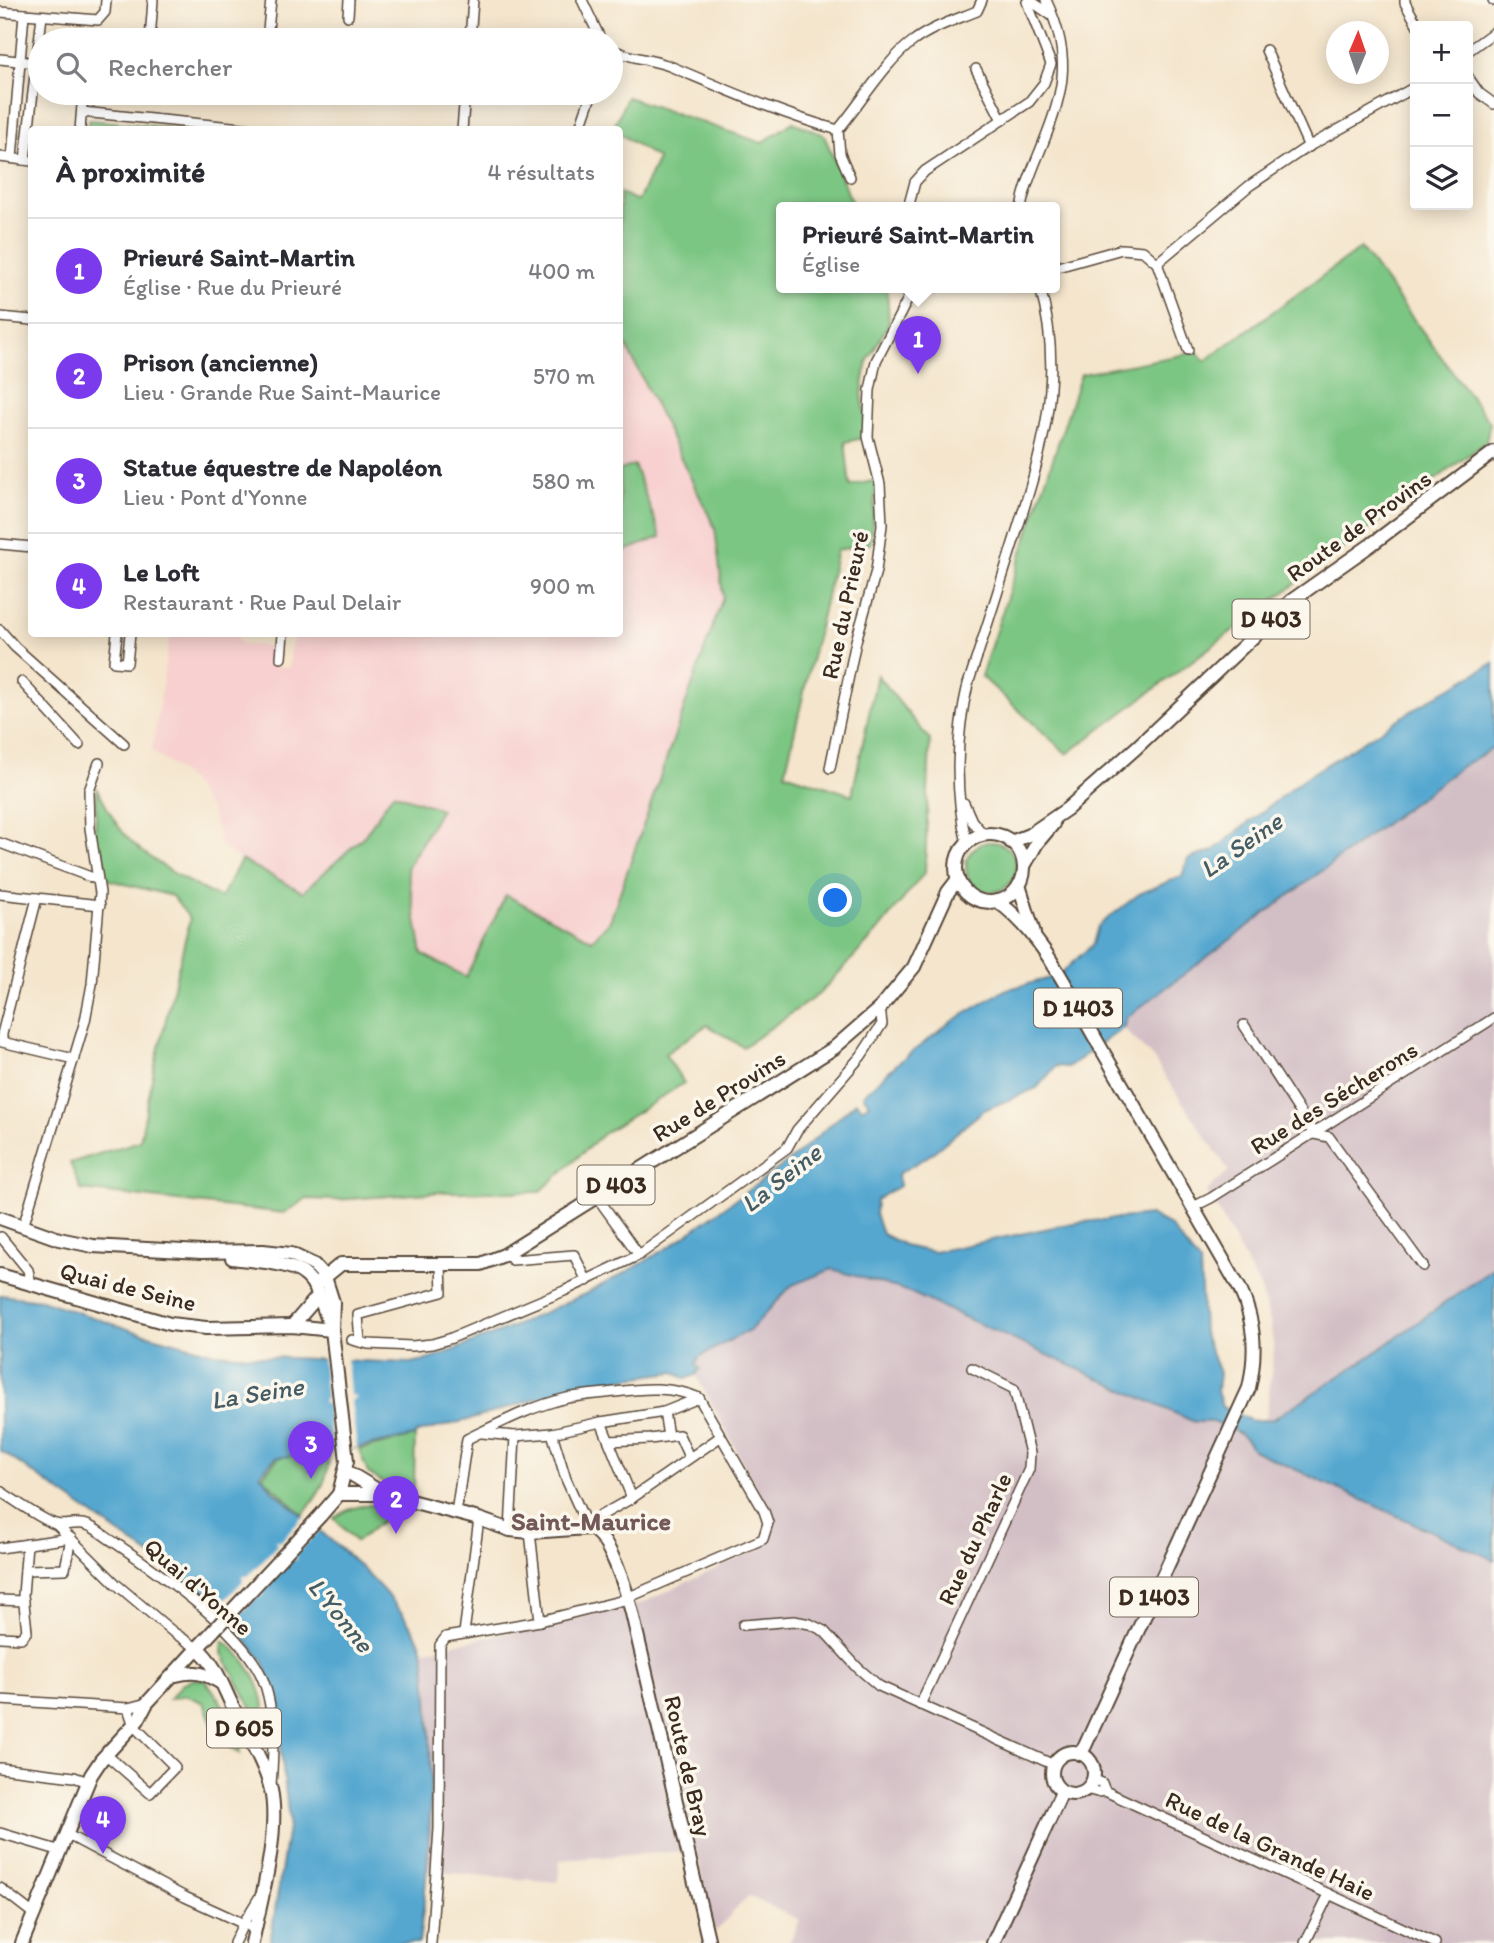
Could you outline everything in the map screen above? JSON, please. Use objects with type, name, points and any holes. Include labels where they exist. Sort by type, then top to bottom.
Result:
[{"type":"main road","name":"Route de Provins","points":[[1067,809],[1136,748],[1291,601],[1494,452]]},
{"type":"main road","name":"D 403","points":[[1011,842],[1029,835],[1067,809]]},
{"type":"main road","name":"D 403","points":[[1024,866],[1037,843],[1067,809]]},
{"type":"main road","points":[[940,912],[955,900],[971,897],[988,902],[1010,895],[1019,885],[1024,866],[1022,857],[1011,842],[1003,837],[984,835],[967,844],[957,860],[958,878],[971,897]]},
{"type":"main road","name":"Rue de Provins","points":[[295,1322],[325,1277],[341,1264],[481,1264],[508,1252],[834,1048],[880,1008],[914,967],[948,892],[958,878]]},
{"type":"main road","name":"D 1403","points":[[1019,885],[1036,937]]},
{"type":"main road","name":"D 1403","points":[[998,901],[1014,912],[1036,937],[1240,1289],[1253,1323],[1254,1368],[1241,1408],[1080,1754]]},
{"type":"main road","points":[[0,1218],[59,1239],[93,1246],[201,1252],[263,1251],[291,1254],[314,1265],[325,1277],[333,1301],[330,1321],[346,1450],[346,1471],[339,1494],[197,1648],[176,1675],[147,1703],[134,1726],[101,1760],[88,1782],[36,1915],[22,1943]]},
{"type":"main road","points":[[201,1252],[290,1267],[306,1276],[330,1321]]},
{"type":"main road","name":"Quai de Seine","points":[[0,1275],[170,1324],[206,1328],[330,1321]]},
{"type":"main road","points":[[346,1471],[384,1494]]},
{"type":"main road","points":[[339,1494],[384,1494],[480,1519],[510,1530],[530,1532],[591,1528]]},
{"type":"main road","name":"Route de Bray","points":[[591,1528],[601,1536],[608,1548],[628,1598],[709,1943]]},
{"type":"main road","name":"D 605","points":[[197,1648],[206,1656],[222,1683],[271,1789],[272,1836],[261,1894],[249,1926],[252,1943]]},
{"type":"main road","points":[[176,1675],[194,1671],[207,1674],[222,1683]]},
{"type":"main road","points":[[1074,1752],[1080,1754],[1090,1761],[1094,1773],[1090,1784],[1075,1794],[1062,1791],[1052,1777],[1054,1765],[1062,1756],[1074,1752]]},
{"type":"main road","points":[[993,1943],[1062,1791]]},
{"type":"street","points":[[0,12],[98,20],[105,12],[106,0]]},
{"type":"street","points":[[151,28],[153,0]]},
{"type":"street","points":[[268,28],[271,0]]},
{"type":"street","points":[[348,16],[349,0]]},
{"type":"street","points":[[471,28],[473,0]]},
{"type":"street","points":[[582,0],[595,28]]},
{"type":"street","points":[[850,177],[840,155],[838,130],[911,43],[936,27],[977,11],[982,0]]},
{"type":"street","points":[[1022,202],[1060,94],[1064,59],[1062,41],[1046,0]]},
{"type":"street","points":[[1405,0],[1415,21]]},
{"type":"street","points":[[1028,1],[1053,16]]},
{"type":"street","points":[[910,202],[915,182],[925,171],[1029,102],[1044,83],[1051,64],[1028,1]]},
{"type":"street","points":[[12,158],[24,14]]},
{"type":"street","points":[[40,28],[42,16]]},
{"type":"street","points":[[1473,47],[1494,32]]},
{"type":"street","points":[[1266,50],[1309,147]]},
{"type":"street","points":[[623,55],[668,66],[804,120],[838,130]]},
{"type":"street","points":[[0,59],[28,62]]},
{"type":"street","points":[[976,69],[1002,120]]},
{"type":"street","points":[[1473,84],[1479,93],[1494,104]]},
{"type":"street","points":[[1157,262],[1249,186],[1309,147],[1410,90]]},
{"type":"street","points":[[31,126],[32,105]]},
{"type":"street","points":[[80,126],[82,105]]},
{"type":"street","points":[[462,126],[464,105]]},
{"type":"street","points":[[580,126],[588,105]]},
{"type":"street","points":[[82,112],[222,126]]},
{"type":"street","points":[[0,157],[28,160]]},
{"type":"street","points":[[1060,267],[1122,249],[1143,251],[1157,262],[1188,350]]},
{"type":"street","name":"Rue du Prieuré","points":[[830,768],[856,641],[876,571],[882,525],[880,484],[868,437],[870,390],[875,367],[909,293]]},
{"type":"street","points":[[967,844],[962,826],[960,725],[968,684],[1026,503],[1048,421],[1052,388],[1050,343],[1041,293]]},
{"type":"street","points":[[0,317],[28,320]]},
{"type":"street","points":[[0,544],[28,547]]},
{"type":"street","points":[[0,630],[124,744]]},
{"type":"street","points":[[117,637],[114,662],[127,663],[131,637]]},
{"type":"street","points":[[281,658],[283,637]]},
{"type":"street","points":[[22,682],[79,745]]},
{"type":"street","points":[[23,1227],[74,1059],[89,998],[100,892],[90,828],[89,790],[99,763]]},
{"type":"street","points":[[960,791],[972,821],[984,835]]},
{"type":"street","points":[[0,843],[96,879]]},
{"type":"street","points":[[0,894],[100,905]]},
{"type":"street","points":[[37,898],[2,1042],[74,1059]]},
{"type":"street","points":[[441,1265],[442,1292],[358,1315],[356,1341],[412,1346],[449,1339],[587,1281],[639,1255],[787,1148],[797,1130],[861,1056],[882,1024],[880,1008]]},
{"type":"street","name":"Rue des Sécherons","points":[[1193,1207],[1212,1198],[1494,1018]]},
{"type":"street","points":[[1244,1025],[1314,1133],[1329,1137],[1423,1266]]},
{"type":"street","points":[[597,1197],[639,1255]]},
{"type":"street","points":[[1,1237],[28,1269],[31,1283]]},
{"type":"street","points":[[508,1252],[512,1260],[574,1255],[587,1281]]},
{"type":"street","name":"Rue du Pharle","points":[[920,1704],[1029,1469],[1030,1453],[1014,1389],[972,1368]]},
{"type":"street","points":[[431,1943],[439,1829],[440,1645],[446,1637],[540,1621],[628,1598],[763,1539],[768,1523],[699,1398],[685,1392],[644,1388],[565,1399],[524,1413],[467,1439],[456,1513]]},
{"type":"street","points":[[479,1433],[515,1436],[552,1433],[664,1412],[699,1398]]},
{"type":"street","points":[[664,1412],[668,1436]]},
{"type":"street","points":[[601,1422],[632,1498]]},
{"type":"street","points":[[552,1433],[566,1479],[591,1528],[600,1516],[632,1498],[720,1437]]},
{"type":"street","points":[[609,1441],[679,1435],[689,1458]]},
{"type":"street","points":[[510,1530],[515,1436]]},
{"type":"street","name":"Quai d'Yonne","points":[[0,1491],[56,1524],[86,1524],[184,1594],[226,1631],[260,1674],[268,1697],[274,1756],[271,1789]]},
{"type":"street","points":[[464,1633],[480,1519]]},
{"type":"street","points":[[56,1524],[110,1578],[173,1632],[197,1648]]},
{"type":"street","points":[[530,1532],[540,1621]]},
{"type":"street","points":[[0,1548],[71,1538]]},
{"type":"street","points":[[25,1570],[65,1569],[71,1538]]},
{"type":"street","points":[[3,1638],[21,1638],[27,1631],[24,1601],[27,1544]]},
{"type":"street","points":[[0,1600],[24,1601]]},
{"type":"street","points":[[743,1625],[794,1620],[810,1624],[824,1631],[858,1668],[879,1686],[1054,1765]]},
{"type":"street","points":[[0,1700],[128,1708],[147,1703]]},
{"type":"street","points":[[109,1753],[110,1758],[150,1793],[175,1767],[134,1726],[128,1708]]},
{"type":"street","points":[[0,1768],[74,1777],[88,1782]]},
{"type":"street","name":"Rue de la Grande Haie","points":[[1090,1784],[1097,1793],[1105,1791],[1435,1943]]},
{"type":"street","points":[[0,1833],[61,1851]]},
{"type":"street","points":[[68,1835],[186,1897],[249,1926],[234,1943]]},
{"type":"street","points":[[0,1888],[36,1915]]},
{"type":"street","points":[[1305,1943],[1329,1894]]},
{"type":"shaded area","points":[[623,340],[749,355],[739,549],[610,921],[594,939],[512,998],[466,977],[241,860],[221,846],[212,813],[188,778],[152,751],[170,637],[237,637],[241,644],[275,647],[273,666],[289,668],[293,637],[623,637]]},
{"type":"shaded area","points":[[1494,748],[1494,1943],[789,1943],[800,1920],[748,1896],[715,1932],[696,1850],[560,1860],[558,1882],[427,1871],[431,1754],[422,1651],[640,1604],[763,1547],[773,1530],[773,1519],[696,1375],[700,1370],[696,1365],[699,1357],[751,1329],[792,1285],[833,1268],[907,1291],[1197,1423],[1214,1422],[1241,1435],[1248,1419],[1260,1421],[1266,1418],[1274,1350],[1270,1321],[1261,1289],[1207,1191],[1229,1171],[1152,1057],[1123,1028],[1127,1017],[1462,766]]},
{"type":"green space","points":[[627,97],[762,143],[793,122],[824,135],[852,202],[776,202],[776,293],[887,293],[889,323],[867,362],[862,393],[868,437],[845,442],[850,486],[877,480],[870,544],[837,550],[785,773],[852,795],[877,675],[930,740],[925,872],[877,932],[819,994],[743,1047],[707,1025],[665,1054],[684,1083],[603,1134],[540,1192],[442,1192],[336,1200],[306,1199],[284,1213],[81,1190],[70,1163],[140,1141],[154,1069],[190,919],[172,896],[105,879],[95,838],[97,789],[118,826],[141,850],[182,878],[221,898],[241,860],[303,892],[365,835],[393,793],[441,809],[407,868],[422,954],[466,977],[506,895],[592,940],[610,921],[723,597],[715,528],[623,341],[623,194],[638,201],[658,159],[623,136],[623,126],[614,126]]},
{"type":"green space","points":[[89,120],[154,126],[88,126]]},
{"type":"green space","points":[[1361,248],[1490,423],[1486,442],[1067,754],[981,676],[1081,374],[1197,352],[1205,361]]},
{"type":"green space","points":[[634,465],[661,537],[623,552],[623,469]]},
{"type":"green space","points":[[991,842],[1009,849],[1016,867],[1009,885],[991,892],[973,885],[966,867],[973,849]]},
{"type":"green space","points":[[415,1436],[414,1493],[387,1485],[368,1473],[359,1450]]},
{"type":"green space","points":[[329,1453],[322,1486],[303,1515],[262,1476],[279,1457]]},
{"type":"green space","points":[[364,1505],[396,1505],[405,1514],[382,1521],[356,1542],[334,1518]]},
{"type":"green space","points":[[223,1641],[243,1659],[261,1692],[266,1750],[253,1711],[222,1653]]},
{"type":"green space","points":[[195,1679],[205,1680],[223,1705],[237,1735],[240,1754],[217,1737],[204,1703],[186,1695],[169,1699],[183,1683]]},
{"type":"water","points":[[1494,663],[1494,748],[1462,766],[1127,1017],[1123,1028],[1068,1067],[1056,1066],[1037,1088],[984,1110],[930,1155],[898,1174],[899,1186],[876,1200],[875,1214],[882,1234],[908,1247],[934,1252],[1073,1223],[1150,1215],[1170,1226],[1200,1264],[1203,1332],[1219,1373],[1217,1391],[1222,1407],[1252,1421],[1273,1419],[1372,1355],[1494,1268],[1494,1560],[1253,1450],[1242,1436],[1224,1426],[1190,1420],[907,1291],[832,1269],[792,1285],[751,1329],[699,1357],[696,1365],[700,1369],[696,1375],[685,1379],[674,1372],[584,1384],[414,1436],[357,1448],[275,1458],[260,1474],[274,1491],[373,1579],[391,1599],[419,1640],[426,1668],[431,1759],[428,1852],[419,1943],[270,1943],[289,1821],[274,1690],[263,1661],[236,1629],[186,1580],[0,1450],[0,1295],[41,1300],[134,1331],[215,1353],[266,1357],[410,1363],[431,1359],[510,1328],[587,1293],[672,1245],[793,1158],[856,1102],[862,1108],[869,1103],[863,1095],[899,1062],[951,1022],[1005,990],[1058,976],[1093,944],[1098,926],[1139,894],[1182,876],[1188,859],[1213,851],[1302,780],[1432,698]]},
{"type":"pier","points":[[322,1355],[347,1355],[350,1395],[356,1397],[351,1401],[357,1448],[332,1451],[327,1404],[322,1402],[326,1398]]},
{"type":"pier","points":[[305,1515],[321,1529],[295,1555],[297,1560],[291,1560],[262,1591],[263,1596],[258,1595],[232,1624],[236,1629],[234,1631],[209,1608],[211,1605],[216,1609],[243,1581],[242,1576],[248,1576],[277,1545],[275,1540],[281,1541]]},
{"type":"place","name":"Prieuré Saint-Martin","points":[[918,374]]},
{"type":"place","name":"Statue équestre de Napoléon","points":[[311,1479]]},
{"type":"place","name":"Prison (ancienne)","points":[[396,1534]]},
{"type":"place","name":"Le Loft","points":[[103,1854]]},
{"type":"district","name":"Saint-Maurice","points":[[591,1521]]},
{"type":"water label","name":"La Seine","points":[[1241,845]]},
{"type":"water label","name":"La Seine","points":[[781,1178]]},
{"type":"water label","name":"La Seine","points":[[257,1393]]},
{"type":"water label","name":"L'Yonne","points":[[341,1615]]}]
